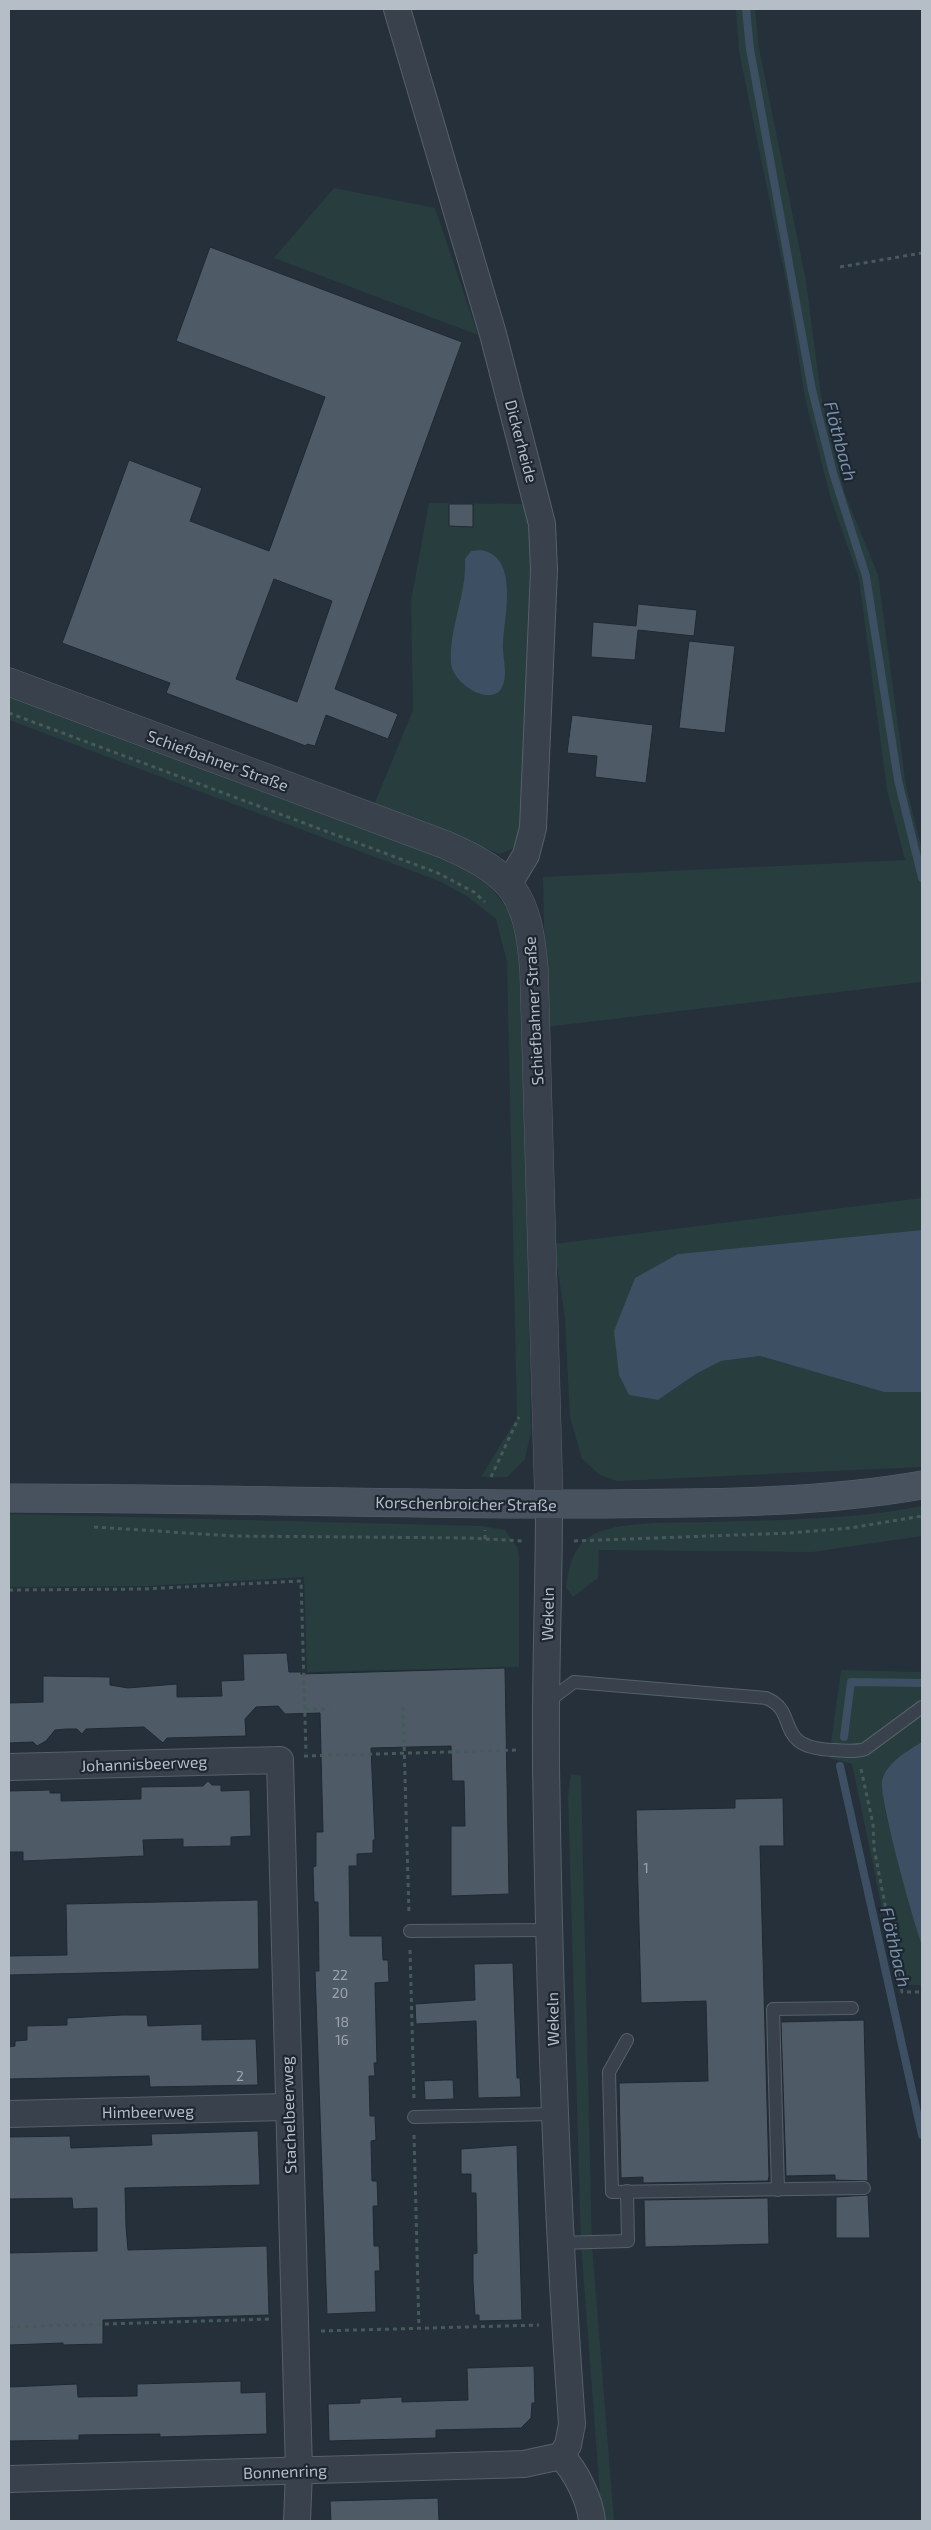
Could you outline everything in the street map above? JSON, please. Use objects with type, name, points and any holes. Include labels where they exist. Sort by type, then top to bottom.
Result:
[{"type":"main road","name":"Korschenbroicher Straße","points":[[9,1498],[549,1504],[803,1498],[922,1485]]},
{"type":"street","name":"Dickerheide","points":[[397,9],[495,342],[542,524],[544,570],[533,828],[526,855],[509,883]]},
{"type":"street","name":"Schiefbahner Straße","points":[[9,682],[446,845],[481,862],[509,883],[524,911],[534,970],[549,1504]]},
{"type":"street","name":"Wekeln","points":[[549,1504],[546,1763],[554,2114],[559,2243],[572,2424],[568,2445],[561,2456]]},
{"type":"street","name":"Johannisbeerweg","points":[[9,1767],[280,1760]]},
{"type":"street","name":"Stachelbeerweg","points":[[280,1760],[299,2471],[297,2521]]},
{"type":"street","name":"Himbeerweg","points":[[9,2114],[288,2107]]},
{"type":"street","name":"Bonnenring","points":[[9,2479],[524,2464],[561,2456]]},
{"type":"street","points":[[561,2456],[568,2463],[591,2508],[592,2521]]},
{"type":"lane","points":[[546,1703],[574,1682],[761,1697],[779,1706],[794,1737],[802,1744],[813,1749],[858,1751],[866,1749],[922,1707]]},
{"type":"lane","points":[[410,1931],[550,1930]]},
{"type":"lane","points":[[778,2190],[773,2009],[852,2008]]},
{"type":"lane","points":[[627,2040],[609,2072],[612,2192],[864,2188]]},
{"type":"lane","points":[[414,2117],[554,2114]]},
{"type":"lane","points":[[559,2243],[628,2242],[627,2191]]},
{"type":"path","points":[[840,267],[922,253]]},
{"type":"path","points":[[9,713],[438,873],[474,892]]},
{"type":"path","points":[[92,1527],[265,1537],[549,1541],[790,1533],[845,1529],[922,1516]]},
{"type":"path","points":[[9,1590],[142,1589],[301,1580],[306,1756],[530,1750],[546,1763]]},
{"type":"path","points":[[403,1707],[419,2329]]},
{"type":"path","points":[[305,1709],[330,1709]]},
{"type":"path","points":[[858,1751],[902,1992],[922,1992]]},
{"type":"green space","points":[[736,9],[755,9],[759,48],[806,281],[821,396],[845,494],[878,575],[906,786],[922,850],[922,982],[546,1027],[543,877],[905,860],[887,790],[859,579],[831,499],[805,398],[787,286],[739,51]]},
{"type":"green space","points":[[334,188],[435,208],[478,335],[274,258]]},
{"type":"green space","points":[[429,503],[524,504],[534,542],[525,823],[514,848],[500,854],[374,805],[413,710],[411,601]]},
{"type":"green space","points":[[9,694],[452,861],[490,886],[510,913],[522,958],[531,1432],[525,1459],[507,1477],[481,1477],[517,1418],[507,962],[496,919],[468,897],[439,881],[9,720]]},
{"type":"green space","points":[[922,1198],[922,1230],[678,1254],[619,1375],[630,1395],[658,1400],[696,1374],[721,1361],[760,1356],[884,1392],[922,1392],[922,1467],[617,1481],[600,1475],[582,1459],[570,1417],[565,1319],[554,1244]]},
{"type":"green space","points":[[922,1506],[922,1536],[813,1552],[599,1550],[598,1578],[573,1597],[566,1587],[571,1563],[582,1543],[596,1533],[620,1526],[650,1523],[842,1517]]},
{"type":"green space","points":[[9,1514],[481,1526],[505,1530],[517,1547],[519,1556],[519,1667],[307,1672],[304,1577],[148,1586],[9,1587]]},
{"type":"green space","points":[[841,1670],[922,1672],[922,1742],[908,1750],[890,1766],[882,1781],[885,1811],[922,1945],[922,1985],[898,1985],[852,1764],[829,1758]]},
{"type":"green space","points":[[571,1774],[581,1776],[592,2245],[614,2521],[602,2521],[581,2244],[568,1796]]},
{"type":"water","points":[[481,550],[493,555],[501,564],[507,589],[503,643],[504,680],[499,692],[492,695],[475,692],[466,686],[453,672],[451,663],[453,636],[465,572],[465,559],[471,551]]},
{"type":"water","points":[[922,1230],[922,1392],[884,1392],[760,1356],[721,1361],[696,1374],[658,1400],[629,1395],[619,1375],[614,1331],[635,1278],[678,1254]]},
{"type":"water","points":[[922,1742],[922,1945],[891,1836],[882,1781],[892,1763]]},
{"type":"building","points":[[210,247],[462,342],[335,689],[398,714],[388,739],[326,715],[315,746],[307,744],[306,746],[166,693],[170,683],[62,643],[129,460],[202,488],[190,521],[269,551],[325,397],[176,341]],"holes":[[[274,579],[332,601],[297,702],[236,679]]]},
{"type":"building","points":[[449,504],[473,504],[473,527],[449,526]]},
{"type":"building","points":[[638,604],[697,610],[694,636],[638,630],[635,660],[591,657],[593,622],[636,626]]},
{"type":"building","points":[[689,641],[735,646],[725,733],[679,728]]},
{"type":"building","points":[[572,715],[653,725],[646,783],[595,777],[597,756],[567,753]]},
{"type":"building","points":[[287,1653],[289,1672],[301,1672],[301,1674],[505,1668],[509,1894],[451,1896],[451,1826],[465,1826],[464,1781],[452,1781],[451,1746],[371,1748],[375,1840],[373,1840],[373,1853],[357,1854],[357,1866],[349,1866],[350,1936],[382,1936],[383,1960],[388,1960],[389,1982],[375,1983],[377,2063],[374,2063],[375,2076],[369,2076],[370,2116],[375,2116],[376,2140],[371,2141],[372,2181],[377,2181],[378,2206],[373,2206],[374,2246],[379,2246],[380,2271],[375,2271],[376,2312],[327,2314],[315,1971],[319,1971],[318,1902],[314,1902],[313,1867],[316,1866],[316,1832],[323,1832],[320,1713],[285,1714],[278,1706],[256,1707],[245,1719],[246,1736],[167,1738],[163,1743],[144,1727],[86,1729],[82,1734],[77,1729],[66,1729],[55,1730],[46,1741],[37,1746],[33,1742],[9,1743],[9,1703],[43,1702],[43,1676],[110,1677],[110,1685],[128,1688],[177,1684],[177,1697],[222,1696],[221,1681],[244,1680],[243,1654]]},
{"type":"building","points":[[208,1781],[212,1785],[221,1785],[221,1791],[250,1790],[251,1836],[231,1837],[231,1846],[183,1847],[183,1839],[143,1840],[144,1856],[23,1861],[23,1852],[9,1852],[9,1791],[50,1790],[50,1793],[61,1793],[61,1801],[141,1799],[141,1787],[203,1786]]},
{"type":"building","points":[[783,1798],[784,1846],[760,1846],[768,2181],[643,2183],[643,2177],[621,2178],[619,2083],[708,2081],[706,2001],[641,2003],[636,1810],[735,1808],[735,1799]]},
{"type":"building","points":[[258,1900],[259,1969],[9,1975],[9,1956],[67,1955],[66,1904]]},
{"type":"building","points":[[513,1963],[517,2078],[520,2078],[521,2097],[478,2098],[476,2021],[416,2024],[415,2004],[475,2000],[474,1964]]},
{"type":"building","points":[[147,2015],[148,2026],[202,2024],[202,2040],[256,2039],[258,2085],[150,2087],[149,2076],[9,2079],[9,2047],[15,2046],[15,2041],[27,2040],[27,2026],[67,2025],[67,2018]]},
{"type":"building","points":[[864,2020],[868,2181],[835,2180],[835,2175],[786,2176],[781,2022]]},
{"type":"building","points":[[453,2080],[454,2099],[425,2100],[424,2081]]},
{"type":"building","points":[[258,2131],[260,2185],[125,2188],[126,2227],[128,2250],[267,2246],[269,2315],[103,2320],[103,2344],[9,2345],[9,2253],[97,2251],[97,2208],[73,2209],[72,2198],[9,2199],[9,2137],[70,2136],[71,2148],[152,2145],[151,2134]]},
{"type":"building","points":[[517,2145],[522,2320],[479,2321],[479,2315],[475,2315],[473,2282],[473,2254],[477,2253],[476,2193],[471,2193],[471,2174],[461,2174],[461,2149]]},
{"type":"building","points":[[868,2195],[870,2238],[836,2238],[836,2197]]},
{"type":"building","points":[[768,2198],[769,2244],[645,2247],[644,2200]]},
{"type":"building","points":[[534,2366],[535,2403],[532,2403],[531,2418],[521,2428],[436,2430],[436,2438],[329,2441],[328,2404],[360,2403],[360,2399],[402,2397],[402,2402],[468,2400],[467,2368]]},
{"type":"building","points":[[241,2381],[241,2393],[266,2392],[267,2434],[160,2437],[160,2434],[79,2435],[79,2440],[9,2441],[9,2387],[77,2384],[78,2397],[137,2396],[137,2384]]},
{"type":"building","points":[[438,2498],[439,2521],[331,2521],[330,2501]]},
{"type":"waterway","name":"Flöthbach","points":[[746,9],[750,49],[812,390],[833,473],[866,576],[898,780],[922,878]]},
{"type":"waterway","name":"Flöthbach","points":[[844,1737],[851,1682],[922,1683]]},
{"type":"waterway","name":"Flöthbach","points":[[840,1766],[922,2135]]}]
